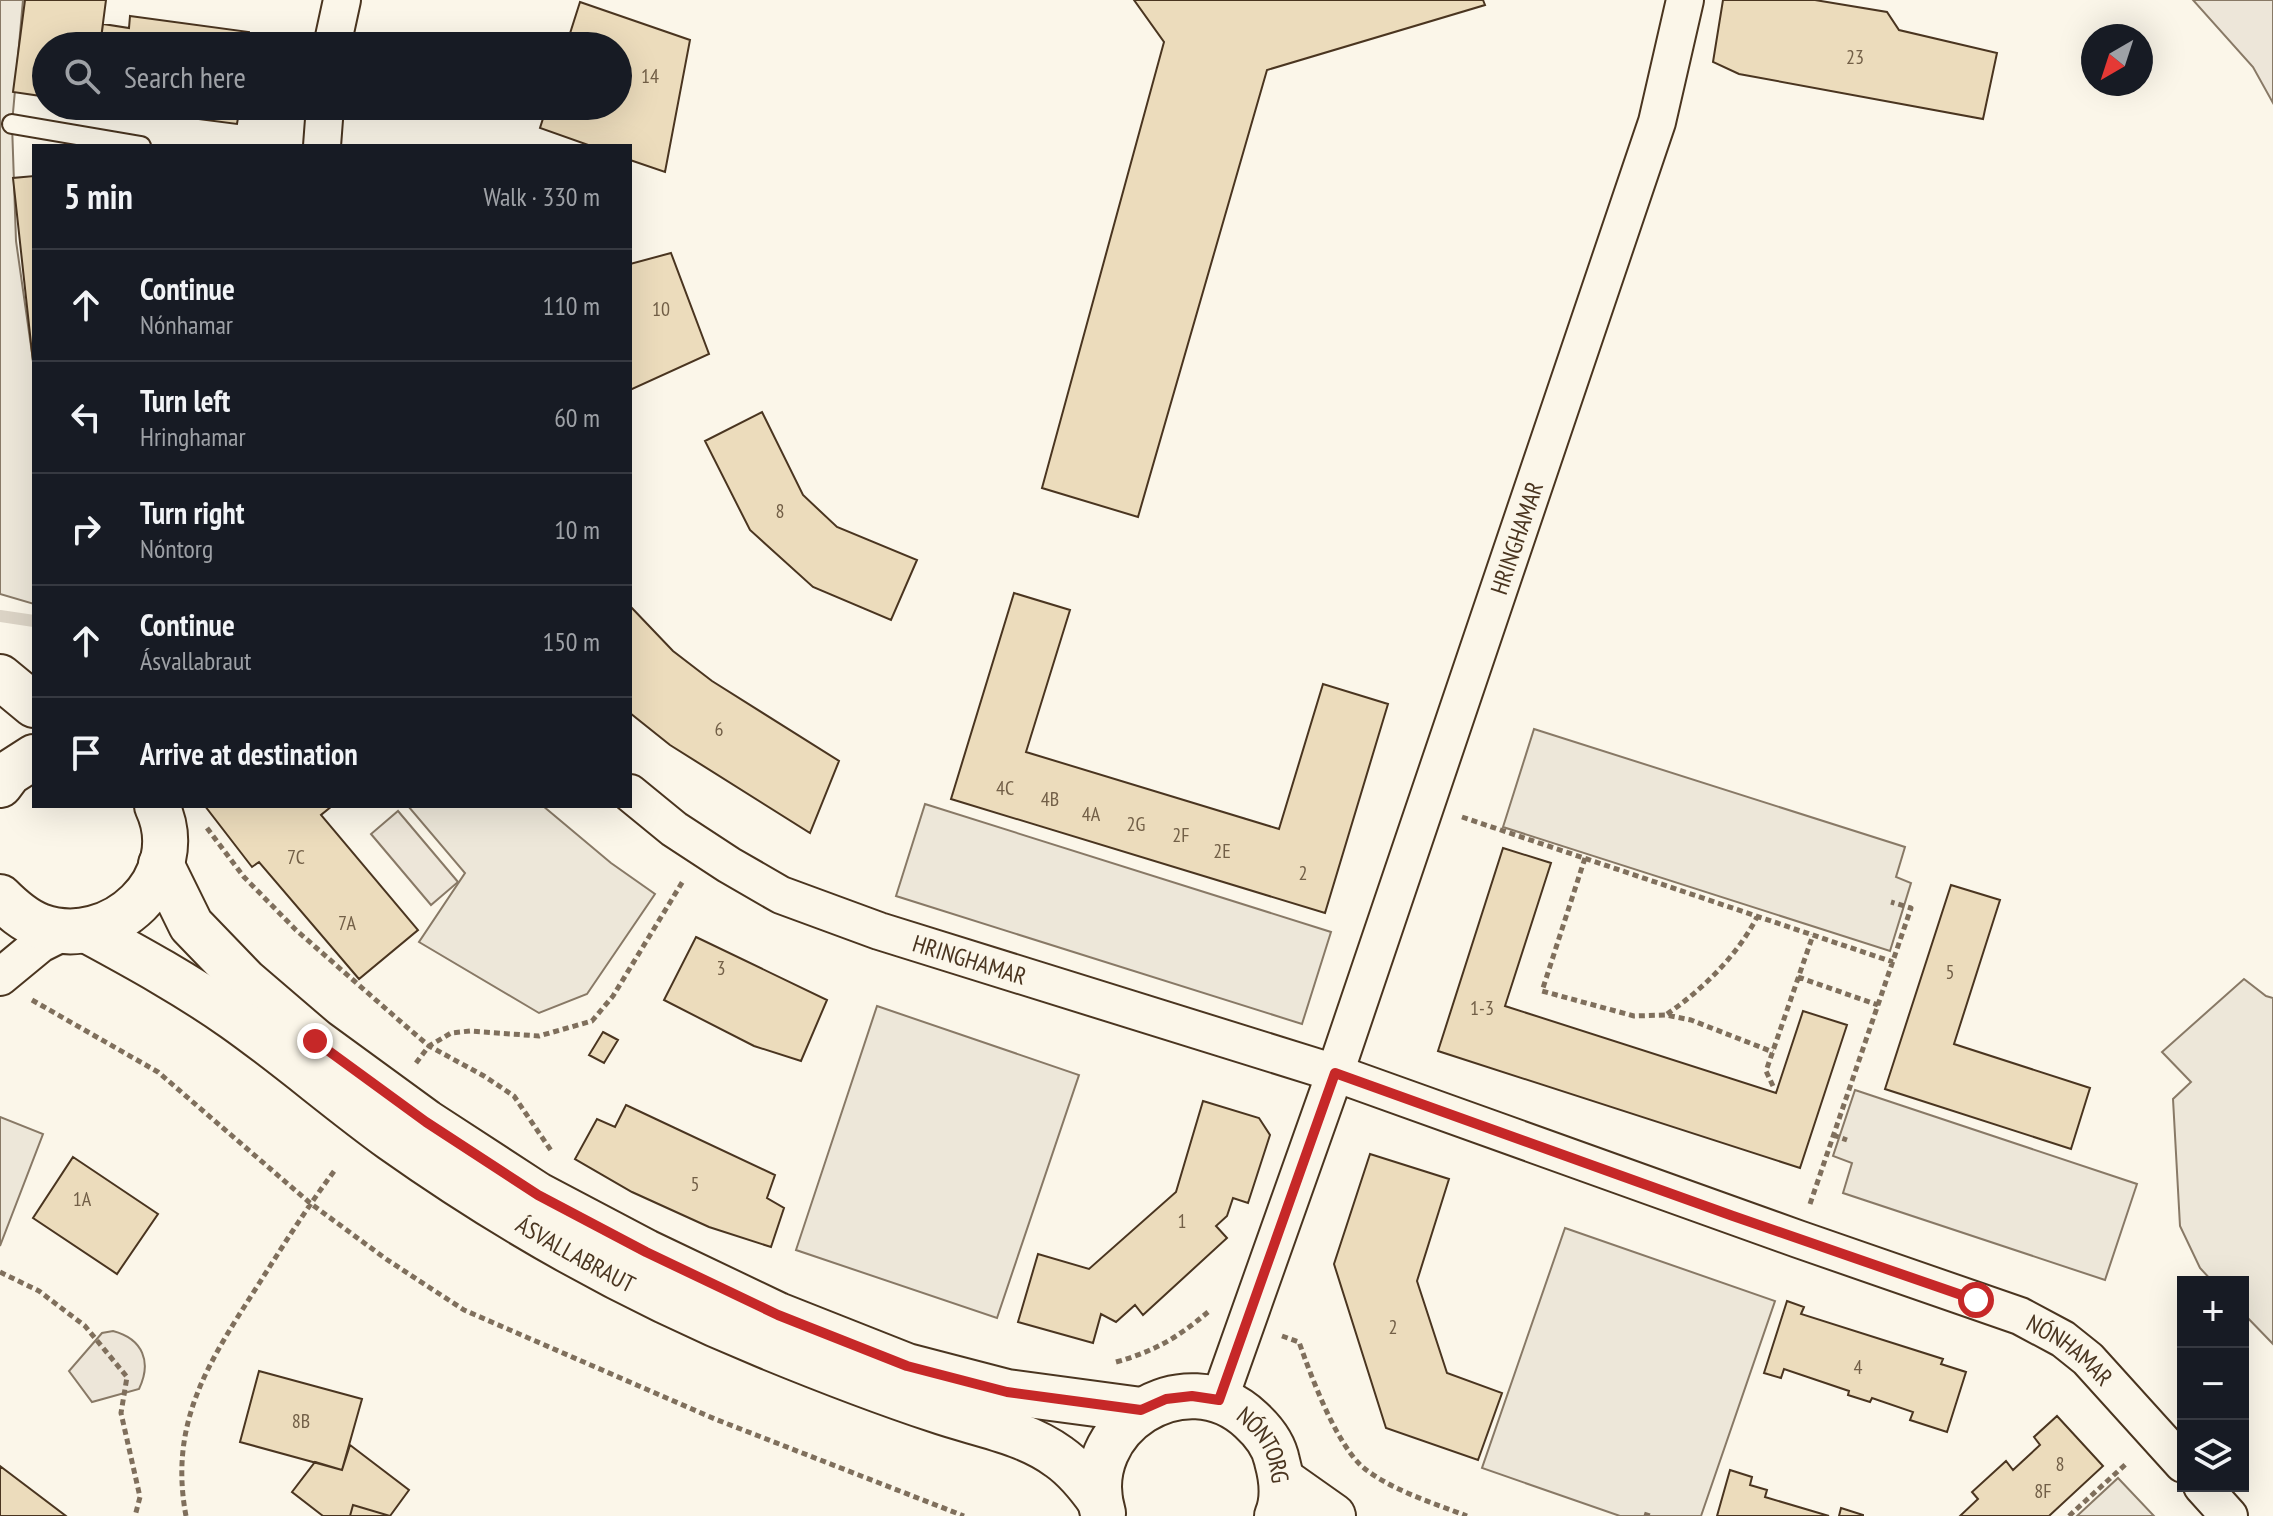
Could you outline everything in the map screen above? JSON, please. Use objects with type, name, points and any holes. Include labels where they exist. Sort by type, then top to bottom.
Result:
[{"type":"main road","points":[[0,677],[32,703]]},
{"type":"main road","points":[[0,785],[9,773],[32,758]]},
{"type":"main road","points":[[76,931],[113,923],[135,908],[151,888],[161,864],[165,839],[158,808]]},
{"type":"main road","name":"ÁSVALLABRAUT","points":[[161,864],[191,925],[245,981],[315,1041],[426,1122],[538,1195],[646,1252],[778,1315],[907,1366],[1007,1392],[1141,1410]]},
{"type":"main road","name":"ÁSVALLABRAUT","points":[[0,898],[18,915],[40,926],[76,931],[180,982],[235,1019],[405,1148],[496,1209],[607,1273],[718,1326],[801,1360],[937,1410],[1010,1432],[1058,1455],[1085,1479],[1102,1509]]},
{"type":"main road","name":"NÓNTORG","points":[[1102,1509],[1100,1475],[1107,1449],[1122,1427],[1141,1410],[1166,1399],[1192,1396],[1219,1400],[1243,1412],[1262,1431],[1276,1454],[1279,1498]]},
{"type":"main road","points":[[1279,1498],[1333,1516]]},
{"type":"street","points":[[335,32],[342,0]]},
{"type":"street","name":"HRINGHAMAR","points":[[1219,1400],[1335,1073],[1657,122],[1685,0]]},
{"type":"street","points":[[322,144],[324,120]]},
{"type":"street","name":"HRINGHAMAR","points":[[632,795],[674,829],[781,895],[879,931],[1335,1073]]},
{"type":"street","points":[[0,977],[40,944],[76,931]]},
{"type":"street","name":"NÓNHAMAR","points":[[1335,1073],[1976,1300],[2041,1326],[2088,1359],[2177,1457]]},
{"type":"street","points":[[2207,1492],[2229,1516]]},
{"type":"lane","points":[[12,124],[129,144]]},
{"type":"path","points":[[1426,805],[1893,962]]},
{"type":"path","points":[[203,823],[244,877],[296,930],[429,1046],[514,1096],[553,1155]]},
{"type":"path","points":[[413,1067],[429,1046],[451,1033],[470,1031],[539,1036],[592,1021],[613,996],[703,848]]},
{"type":"path","points":[[1585,858],[1542,991],[1634,1016],[1666,1015],[1691,1020],[1773,1052]]},
{"type":"path","points":[[1798,1239],[1911,908],[1891,902]]},
{"type":"path","points":[[1666,1015],[1689,999],[1729,957],[1748,934],[1757,916]]},
{"type":"path","points":[[1773,1086],[1766,1071],[1813,935]]},
{"type":"path","points":[[1798,977],[1878,1005]]},
{"type":"path","points":[[29,998],[106,1039],[158,1072],[310,1203],[386,1259],[464,1310],[715,1419],[964,1516]]},
{"type":"path","points":[[1833,1135],[1847,1140]]},
{"type":"path","points":[[186,1516],[183,1451],[196,1392],[209,1364],[310,1203],[335,1170]]},
{"type":"path","points":[[0,1272],[39,1291],[85,1326],[127,1377],[121,1413],[140,1497],[135,1516]]},
{"type":"path","points":[[1110,1364],[1149,1353],[1210,1311],[1299,1342],[1313,1382],[1348,1449],[1364,1468],[1415,1496],[1467,1516]]},
{"type":"path","points":[[2069,1516],[2127,1463]]},
{"type":"shaded area","points":[[0,0],[23,0],[12,124],[16,241],[32,353],[32,603],[0,594]]},
{"type":"shaded area","points":[[2193,0],[2273,0],[2273,103],[2253,67]]},
{"type":"shaded area","points":[[1534,729],[1905,847],[1896,877],[1911,883],[1890,951],[1503,827]]},
{"type":"shaded area","points":[[925,804],[1331,932],[1302,1024],[896,896]]},
{"type":"shaded area","points":[[410,808],[545,808],[611,863],[655,894],[587,994],[539,1013],[419,942],[465,873]]},
{"type":"shaded area","points":[[398,811],[458,882],[431,905],[371,834]]},
{"type":"shaded area","points":[[2244,979],[2273,998],[2273,1344],[2249,1319],[2249,1276],[2207,1276],[2200,1268],[2180,1226],[2173,1099],[2191,1082],[2162,1052]]},
{"type":"shaded area","points":[[877,1006],[1079,1075],[997,1318],[796,1250]]},
{"type":"shaded area","points":[[1855,1090],[2137,1184],[2105,1280],[1843,1193],[1852,1163],[1833,1156]]},
{"type":"shaded area","points":[[0,1117],[43,1134],[0,1246]]},
{"type":"shaded area","points":[[1565,1228],[1775,1301],[1701,1516],[1620,1516],[1482,1468]]},
{"type":"shaded area","points":[[113,1331],[138,1346],[144,1361],[143,1379],[139,1389],[92,1402],[69,1371],[102,1333]]},
{"type":"shaded area","points":[[2118,1478],[2154,1516],[2077,1516]]},
{"type":"building","points":[[25,0],[106,0],[102,32],[32,32],[32,95],[13,92]]},
{"type":"building","points":[[1134,0],[1483,0],[1485,5],[1267,70],[1138,517],[1042,488],[1164,42]]},
{"type":"building","points":[[1723,0],[1815,0],[1887,12],[1899,30],[1997,53],[1983,119],[1739,74],[1713,62]]},
{"type":"building","points":[[580,2],[690,40],[665,172],[632,161],[632,144],[585,144],[540,128],[543,120],[632,120],[632,32],[570,32]]},
{"type":"building","points":[[130,16],[249,32],[102,32],[103,24],[129,28]]},
{"type":"building","points":[[206,120],[238,120],[237,124]]},
{"type":"building","points":[[32,176],[32,353],[13,178]]},
{"type":"building","points":[[671,253],[709,354],[632,389],[632,263]]},
{"type":"building","points":[[762,412],[803,495],[837,527],[917,560],[891,620],[813,587],[750,530],[705,441]]},
{"type":"building","points":[[1014,593],[1070,610],[1026,752],[1279,829],[1323,684],[1388,704],[1325,913],[951,799]]},
{"type":"building","points":[[632,608],[673,651],[712,681],[839,761],[810,833],[670,745],[632,715]]},
{"type":"building","points":[[207,808],[330,808],[321,815],[418,930],[359,979],[259,862],[252,867]]},
{"type":"building","points":[[1503,848],[1551,863],[1505,1006],[1776,1093],[1803,1011],[1847,1025],[1800,1168],[1438,1051]]},
{"type":"building","points":[[1951,885],[2000,900],[1954,1044],[2090,1088],[2071,1149],[1885,1089]]},
{"type":"building","points":[[696,937],[827,1000],[801,1061],[754,1046],[664,1000]]},
{"type":"building","points":[[603,1032],[618,1040],[604,1063],[589,1055]]},
{"type":"building","points":[[1203,1101],[1259,1118],[1270,1135],[1248,1203],[1233,1198],[1227,1216],[1216,1226],[1227,1238],[1143,1315],[1135,1305],[1116,1322],[1101,1314],[1093,1343],[1018,1322],[1038,1254],[1089,1269],[1176,1192]]},
{"type":"building","points":[[626,1105],[775,1175],[767,1198],[784,1208],[771,1247],[709,1227],[632,1192],[575,1159],[597,1119],[615,1127]]},
{"type":"building","points":[[1370,1154],[1449,1179],[1417,1281],[1447,1373],[1502,1393],[1478,1460],[1386,1428],[1334,1264]]},
{"type":"building","points":[[73,1157],[158,1214],[117,1274],[33,1218]]},
{"type":"building","points":[[1787,1301],[1804,1307],[1801,1314],[1943,1359],[1941,1364],[1966,1372],[1947,1432],[1910,1420],[1913,1412],[1872,1398],[1870,1402],[1848,1395],[1849,1391],[1784,1369],[1781,1378],[1764,1373]]},
{"type":"building","points":[[259,1371],[362,1399],[342,1470],[240,1442]]},
{"type":"building","points":[[2057,1416],[2103,1466],[2049,1516],[1960,1516],[1978,1499],[1972,1492],[2006,1461],[2013,1470],[2040,1445],[2034,1437]]},
{"type":"building","points":[[350,1445],[409,1490],[390,1516],[353,1505],[350,1516],[323,1516],[292,1492],[315,1462],[342,1470]]},
{"type":"building","points":[[0,1466],[66,1516],[0,1516]]},
{"type":"building","points":[[1730,1470],[1752,1477],[1750,1485],[1767,1490],[1765,1497],[1829,1516],[1717,1516]]},
{"type":"building","points":[[353,1505],[390,1516],[350,1516]]},
{"type":"building","points":[[1841,1508],[1863,1515],[1863,1516],[1839,1516]]},
{"type":"waterway","points":[[0,616],[32,621]]},
{"type":"route","points":[[315,1041],[426,1122],[538,1195],[646,1252],[778,1315],[907,1366],[1007,1392],[1141,1410],[1166,1399],[1192,1396],[1219,1400],[1335,1073],[1976,1300]]}]
